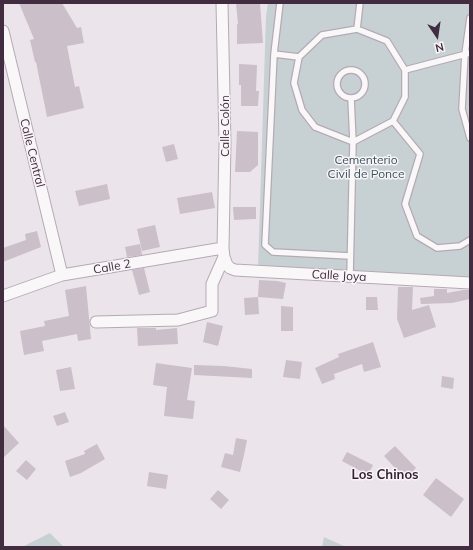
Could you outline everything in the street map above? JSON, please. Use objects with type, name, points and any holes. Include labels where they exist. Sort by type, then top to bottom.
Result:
[{"type":"street","name":"Calle Colón","points":[[222,3],[225,144],[224,253]]},
{"type":"street","name":"Calle Central","points":[[3,31],[62,275]]},
{"type":"street","name":"Calle 2","points":[[3,296],[62,275],[224,253]]},
{"type":"street","name":"Calle Joya","points":[[224,253],[227,265],[235,270],[470,283]]},
{"type":"street","points":[[96,322],[178,320],[212,311],[212,284],[224,253]]},
{"type":"lane","points":[[280,3],[274,54],[265,245],[273,252],[350,256]]},
{"type":"lane","points":[[357,29],[360,3]]},
{"type":"lane","points":[[470,18],[462,109],[470,138]]},
{"type":"lane","points":[[357,29],[387,42],[405,70],[405,97],[393,122],[353,142],[315,127],[302,110],[294,83],[299,58],[322,35],[357,29]]},
{"type":"lane","points":[[405,70],[468,53]]},
{"type":"lane","points":[[274,54],[299,58]]},
{"type":"lane","points":[[351,69],[360,72],[366,84],[365,88],[359,95],[351,98],[342,94],[337,86],[337,81],[342,73],[351,69]]},
{"type":"lane","points":[[350,276],[353,142],[351,98]]},
{"type":"lane","points":[[393,122],[420,154],[405,204],[417,236],[437,248],[460,246],[470,240]]},
{"type":"green space","name":"Cementerio Civil de Ponce","points":[[268,3],[470,3],[470,277],[258,268],[266,16]]},
{"type":"green space","points":[[50,533],[64,547],[22,547]]},
{"type":"green space","points":[[324,537],[346,547],[322,547]]},
{"type":"building","points":[[19,3],[62,3],[77,28],[81,27],[84,43],[67,46],[75,87],[79,86],[84,108],[47,117],[30,40],[34,39]]},
{"type":"building","points":[[236,3],[260,3],[263,43],[237,44],[238,24]]},
{"type":"building","points":[[239,64],[257,65],[256,91],[259,91],[258,106],[241,106]]},
{"type":"building","points":[[237,131],[258,132],[258,165],[250,172],[235,172]]},
{"type":"building","points":[[174,144],[178,159],[166,162],[162,147]]},
{"type":"building","points":[[107,184],[110,199],[79,206],[75,191]]},
{"type":"building","points":[[212,192],[215,208],[180,214],[177,198]]},
{"type":"building","points":[[233,207],[256,207],[256,219],[234,220]]},
{"type":"building","points":[[155,225],[160,247],[142,251],[137,229]]},
{"type":"building","points":[[37,231],[41,247],[3,262],[3,248],[26,240],[25,234]]},
{"type":"building","points":[[140,244],[142,255],[127,257],[125,247]]},
{"type":"building","points":[[144,268],[150,292],[139,295],[132,270]]},
{"type":"building","points":[[259,280],[286,283],[283,299],[258,297]]},
{"type":"building","points":[[86,286],[91,339],[78,341],[77,334],[42,341],[44,351],[24,355],[20,331],[45,326],[44,321],[69,316],[65,290]]},
{"type":"building","points":[[398,287],[413,287],[412,310],[429,305],[436,327],[404,338],[397,319]]},
{"type":"building","points":[[434,289],[447,289],[447,293],[470,290],[470,299],[452,303],[421,304],[420,298],[434,296]]},
{"type":"building","points":[[258,297],[259,314],[245,315],[244,298]]},
{"type":"building","points":[[366,297],[377,297],[378,310],[366,310]]},
{"type":"building","points":[[281,306],[293,307],[293,331],[281,331]]},
{"type":"building","points":[[207,322],[223,326],[218,346],[203,342]]},
{"type":"building","points":[[137,328],[156,328],[156,330],[177,328],[178,344],[138,346]]},
{"type":"building","points":[[373,342],[381,367],[364,372],[362,364],[334,374],[335,379],[322,384],[315,368],[339,357],[338,354]]},
{"type":"building","points":[[286,360],[302,362],[300,379],[283,377]]},
{"type":"building","points":[[156,363],[192,368],[187,400],[195,401],[193,419],[164,416],[167,387],[153,385]]},
{"type":"building","points":[[194,365],[252,369],[252,378],[194,375]]},
{"type":"building","points":[[71,367],[75,389],[60,391],[56,370]]},
{"type":"building","points":[[442,376],[454,378],[453,389],[441,387]]},
{"type":"building","points":[[65,412],[69,422],[57,426],[53,416]]},
{"type":"building","points":[[3,425],[19,443],[3,458]]},
{"type":"building","points":[[236,438],[247,440],[240,472],[221,467],[225,453],[233,455]]},
{"type":"building","points":[[97,444],[105,459],[81,473],[70,477],[65,461],[85,454],[84,451]]},
{"type":"building","points":[[395,446],[416,468],[405,479],[384,456]]},
{"type":"building","points":[[347,452],[373,465],[368,475],[342,461]]},
{"type":"building","points":[[26,460],[36,469],[27,480],[16,471]]},
{"type":"building","points":[[149,472],[168,475],[166,489],[147,486]]},
{"type":"building","points":[[436,478],[464,499],[451,517],[423,495]]},
{"type":"building","points":[[218,490],[229,500],[221,509],[210,499]]},
{"type":"district","name":"Los Chinos","points":[[385,475]]}]
